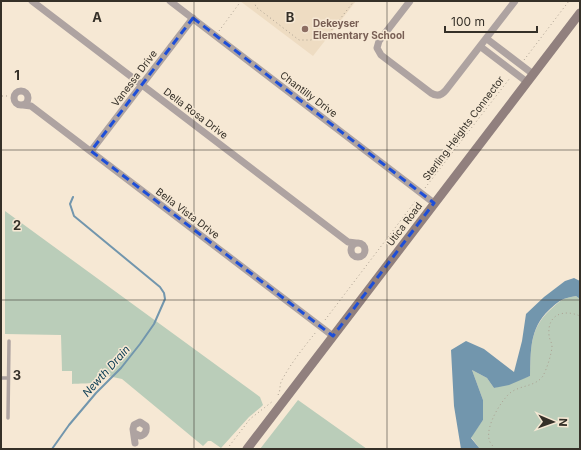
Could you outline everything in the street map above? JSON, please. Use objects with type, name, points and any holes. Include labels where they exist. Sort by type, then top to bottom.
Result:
[{"type":"street","name":"Della Rosa Drive","points":[[32,1],[352,242],[361,243],[366,250],[364,255],[357,257],[353,255],[351,250],[352,242]]},
{"type":"street","name":"Chantilly Drive","points":[[170,1],[434,203]]},
{"type":"street","points":[[410,1],[379,41],[377,48],[381,55],[432,93],[437,95],[444,93],[515,1]]},
{"type":"street","name":"Utica Road","points":[[247,449],[580,13]]},
{"type":"street","name":"Vanessa Drive","points":[[91,151],[193,18]]},
{"type":"street","points":[[486,39],[530,78]]},
{"type":"street","points":[[481,47],[530,78]]},
{"type":"street","points":[[28,98],[27,102],[23,105],[18,104],[14,97],[16,92],[23,90],[27,93],[31,106]]},
{"type":"street","name":"Bella Vista Drive","points":[[23,105],[31,106],[334,336]]},
{"type":"street","points":[[131,449],[145,432],[146,428],[142,423],[138,422],[134,425],[133,429],[135,443]]},
{"type":"street","points":[[134,433],[142,435]]},
{"type":"lane","points":[[8,418],[9,341]]},
{"type":"lane","points":[[1,378],[8,378]]},
{"type":"path","points":[[218,32],[241,1],[246,1]]},
{"type":"path","points":[[254,1],[254,6],[299,40],[311,40],[330,32],[354,1]]},
{"type":"path","points":[[522,62],[569,1]]},
{"type":"path","name":"Sterling Heights Connector","points":[[424,190],[512,75]]},
{"type":"path","points":[[2,96],[8,96]]},
{"type":"path","points":[[323,323],[419,196]]},
{"type":"path","points":[[495,449],[489,439],[490,427],[498,407],[511,392],[521,387],[533,384],[542,376],[551,355],[552,345],[549,334],[551,325],[556,315],[563,312],[580,316]]},
{"type":"path","points":[[227,449],[250,419],[276,399],[280,391],[281,382],[295,359],[317,330]]},
{"type":"highlighted area","points":[[193,18],[434,203],[333,336],[91,151]]},
{"type":"shaded area","name":"Dekeyser Elementary School","points":[[240,1],[356,1],[313,56]]},
{"type":"green space","points":[[5,211],[260,397],[263,405],[249,417],[221,448],[211,441],[208,441],[203,446],[122,379],[108,376],[101,381],[72,384],[72,371],[62,371],[61,335],[5,334]]},
{"type":"green space","points":[[576,296],[580,299],[580,449],[480,449],[471,437],[483,420],[483,400],[472,370],[487,378],[494,388],[530,376],[532,340],[538,325],[543,317],[559,302]]},
{"type":"green space","points":[[298,400],[367,449],[260,449]]},
{"type":"water","points":[[574,278],[580,281],[580,299],[576,296],[561,300],[542,317],[534,333],[532,341],[530,376],[509,385],[494,388],[487,378],[472,370],[483,400],[483,420],[471,438],[480,449],[461,449],[454,406],[451,350],[466,341],[484,349],[514,372],[522,341],[526,314],[544,297],[565,281]]},
{"type":"waterway","name":"Newth Drain","points":[[52,449],[69,425],[96,393],[121,368],[140,344],[154,324],[165,299],[164,293],[160,287],[74,216],[70,204],[73,197]]},
{"type":"place","name":"Dekeyser Elementary School","points":[[305,29]]}]
